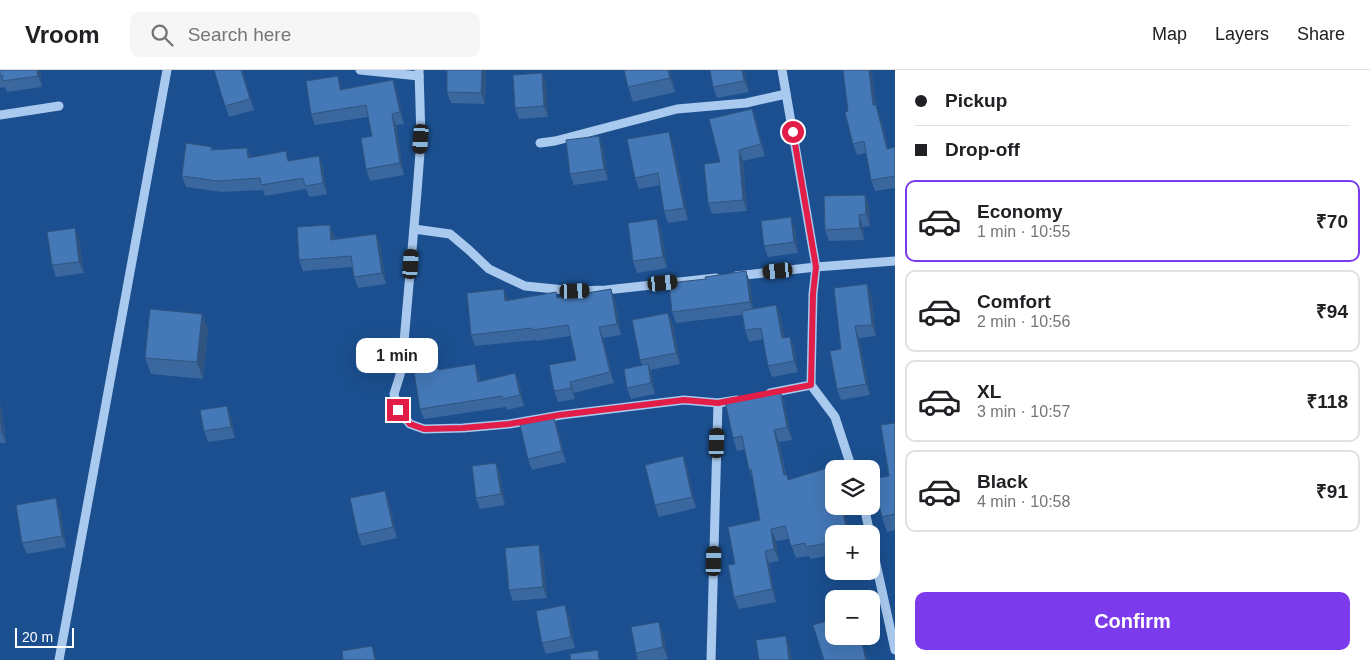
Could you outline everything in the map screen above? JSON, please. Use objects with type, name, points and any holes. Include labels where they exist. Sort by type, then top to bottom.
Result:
[{"type":"street","points":[[59,660],[167,70]]},
{"type":"street","points":[[360,70],[419,73],[421,139],[414,229],[404,342],[400,375],[394,394],[398,410],[410,424],[424,429],[463,428],[509,424],[560,415],[684,400],[718,403],[746,398]]},
{"type":"street","points":[[782,70],[816,267],[813,294],[811,385],[835,417],[849,460]]},
{"type":"street","points":[[540,143],[677,109],[746,103],[786,94]]},
{"type":"street","points":[[0,115],[59,106]]},
{"type":"street","points":[[414,229],[450,234],[489,269],[525,286],[575,291],[895,261]]},
{"type":"street","points":[[765,394],[811,385]]},
{"type":"street","points":[[711,660],[718,403]]},
{"type":"street","points":[[880,580],[895,650]]},
{"type":"building","points":[[0,70],[37,70],[38,76],[3,81],[2,75],[0,76]]},
{"type":"building","points":[[214,70],[241,70],[250,99],[225,106]]},
{"type":"building","points":[[447,70],[482,70],[481,93],[447,92]]},
{"type":"building","points":[[624,70],[668,70],[670,78],[628,87]]},
{"type":"building","points":[[710,70],[742,70],[744,81],[713,87]]},
{"type":"building","points":[[843,70],[869,70],[873,105],[876,105],[887,149],[895,147],[895,176],[871,180],[864,141],[853,144],[845,112],[848,111]]},
{"type":"building","points":[[542,73],[544,106],[515,108],[513,75]]},
{"type":"building","points":[[338,76],[340,90],[393,80],[400,112],[392,114],[400,163],[366,169],[361,138],[372,136],[366,105],[311,114],[306,81]]},
{"type":"building","points":[[752,109],[761,144],[739,150],[743,200],[708,203],[704,164],[720,162],[709,119]]},
{"type":"building","points":[[669,132],[684,208],[664,211],[658,173],[635,178],[627,139]]},
{"type":"building","points":[[599,136],[604,169],[570,174],[566,140]]},
{"type":"building","points":[[186,143],[212,147],[211,150],[247,148],[248,158],[286,151],[288,161],[319,156],[323,183],[305,186],[303,178],[261,185],[260,178],[218,181],[182,176]]},
{"type":"building","points":[[865,195],[866,214],[859,215],[860,228],[825,230],[824,196]]},
{"type":"building","points":[[791,217],[794,242],[764,246],[761,221]]},
{"type":"building","points":[[657,219],[663,257],[633,261],[628,223]]},
{"type":"building","points":[[330,225],[331,240],[376,234],[382,273],[354,277],[351,256],[299,260],[297,227]]},
{"type":"building","points":[[75,228],[79,262],[52,265],[47,232]]},
{"type":"building","points":[[746,271],[750,302],[672,312],[669,283],[706,279],[705,277]]},
{"type":"building","points":[[867,284],[872,325],[855,326],[866,384],[837,389],[830,351],[841,349],[834,288]]},
{"type":"building","points":[[504,289],[505,301],[556,292],[557,298],[611,289],[617,324],[599,327],[610,372],[570,382],[571,388],[554,391],[549,365],[576,360],[568,325],[471,335],[467,293]]},
{"type":"building","points":[[776,305],[782,338],[790,337],[794,361],[768,366],[761,328],[745,330],[742,311]]},
{"type":"building","points":[[150,309],[202,314],[197,362],[145,358]]},
{"type":"building","points":[[668,313],[676,353],[640,360],[632,320]]},
{"type":"building","points":[[475,364],[478,382],[515,373],[520,395],[503,399],[502,396],[420,409],[414,372]]},
{"type":"building","points":[[648,364],[651,383],[627,388],[624,369]]},
{"type":"building","points":[[780,390],[787,427],[774,430],[784,475],[787,475],[788,480],[825,469],[825,515],[844,515],[845,525],[825,525],[825,544],[806,547],[805,543],[791,546],[785,526],[771,529],[774,549],[765,551],[772,589],[734,597],[728,565],[735,564],[728,527],[760,520],[751,469],[749,470],[742,436],[733,438],[725,401]]},
{"type":"building","points":[[227,406],[231,427],[204,431],[200,410]]},
{"type":"building","points":[[554,418],[562,451],[528,459],[520,425]]},
{"type":"building","points":[[895,423],[895,514],[882,517],[880,509],[880,478],[889,476],[881,425]]},
{"type":"building","points":[[683,456],[692,497],[655,505],[645,465]]},
{"type":"building","points":[[496,463],[501,494],[476,498],[472,466]]},
{"type":"building","points":[[385,491],[393,527],[358,535],[350,498]]},
{"type":"building","points":[[56,498],[62,536],[22,543],[16,505]]},
{"type":"building","points":[[539,545],[543,587],[509,590],[505,548]]},
{"type":"building","points":[[565,605],[571,637],[542,643],[536,611]]},
{"type":"building","points":[[659,622],[663,647],[636,653],[631,627]]},
{"type":"building","points":[[825,622],[825,645],[862,645],[866,660],[824,660],[813,625]]},
{"type":"building","points":[[786,636],[789,660],[759,660],[756,640]]},
{"type":"building","points":[[372,646],[375,660],[343,660],[342,651]]},
{"type":"building","points":[[598,650],[599,660],[571,660],[570,654]]},
{"type":"route","points":[[398,410],[410,424],[424,429],[463,428],[509,424],[560,415],[684,400],[718,403],[811,385],[813,294],[816,267],[793,132]]}]
